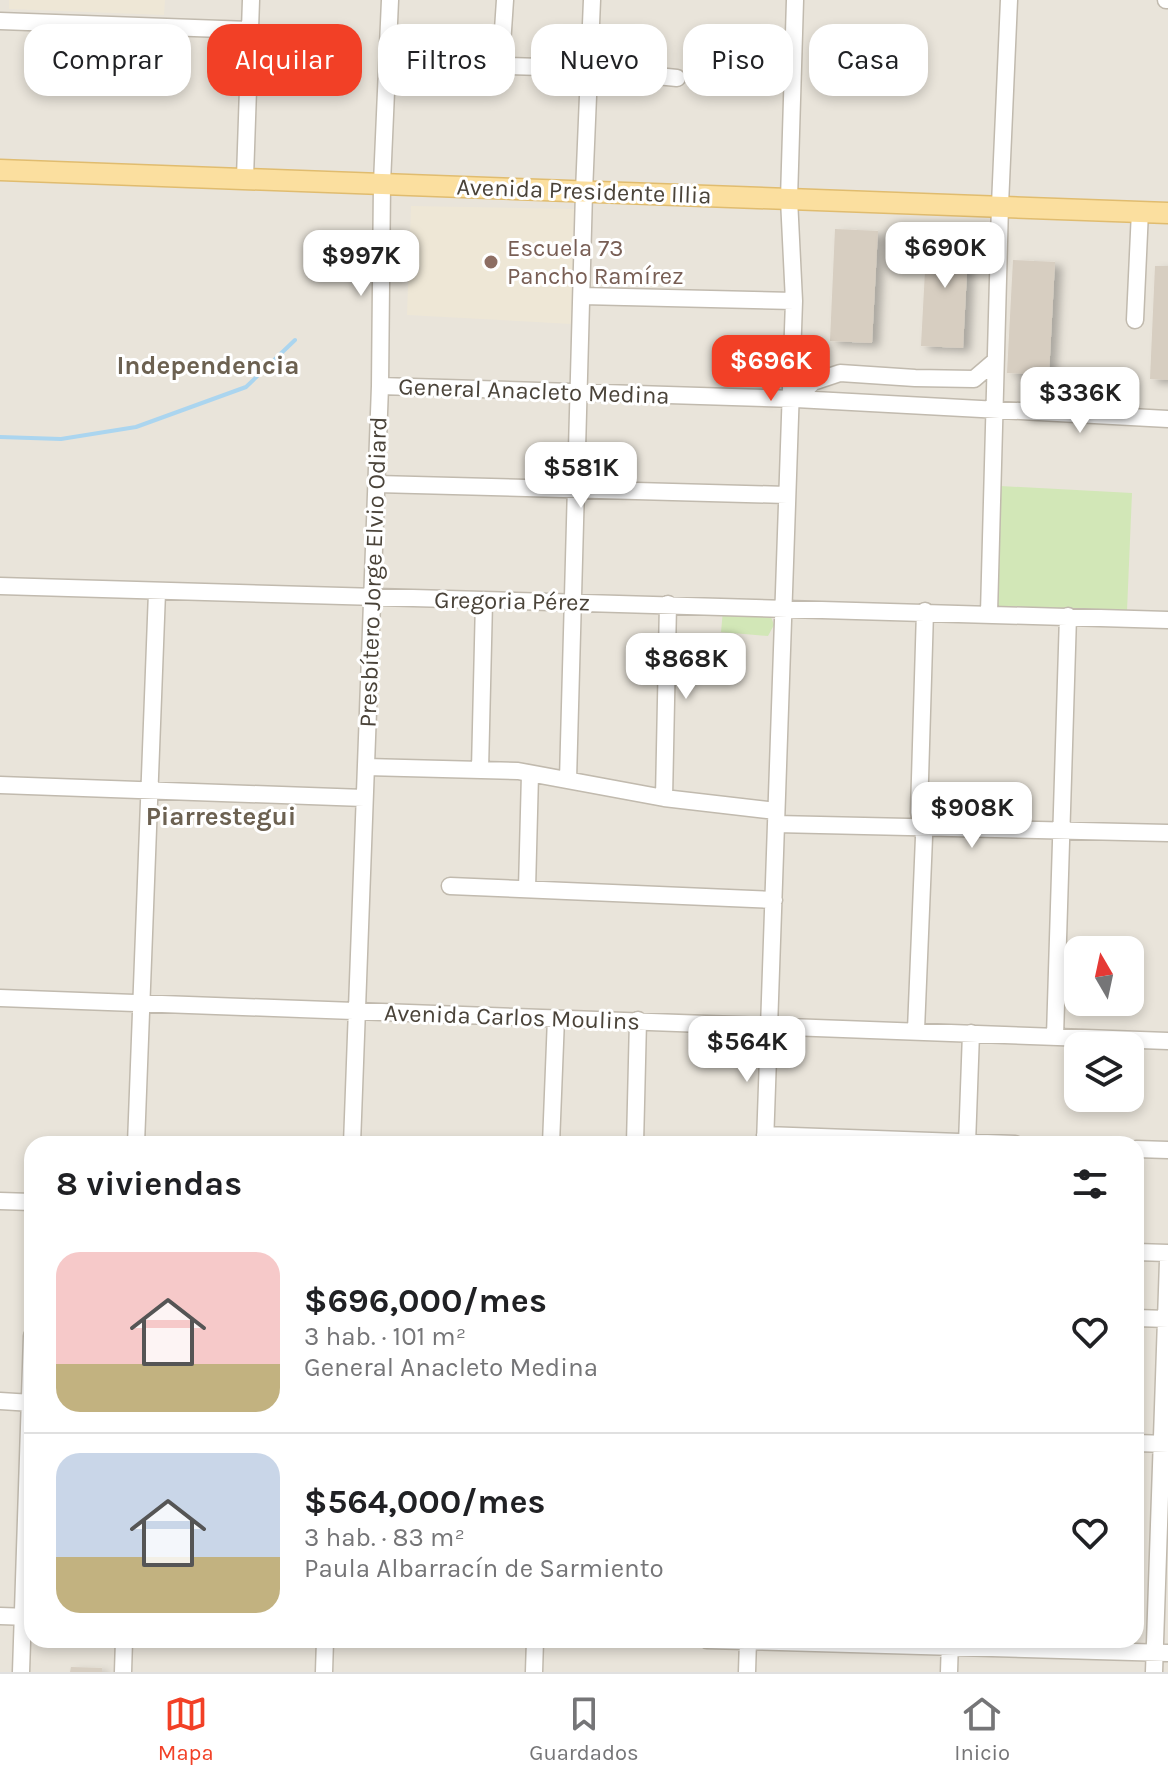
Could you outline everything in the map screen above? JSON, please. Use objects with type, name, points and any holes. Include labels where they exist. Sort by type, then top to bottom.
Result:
[{"type":"main road","name":"Avenida Presidente Illia","points":[[0,170],[1168,213]]},
{"type":"street","points":[[250,24],[251,0]]},
{"type":"street","name":"Presbítero Jorge Elvio Odiard","points":[[352,1136],[377,484],[382,183],[390,0]]},
{"type":"street","points":[[505,0],[501,60],[504,66],[531,67]]},
{"type":"street","points":[[591,24],[592,0]]},
{"type":"street","points":[[765,1136],[787,495],[794,399],[794,301],[789,199],[795,0]]},
{"type":"street","points":[[989,613],[1009,0]]},
{"type":"street","points":[[0,21],[207,28]]},
{"type":"street","points":[[667,77],[677,78]]},
{"type":"street","points":[[245,178],[248,96]]},
{"type":"street","points":[[568,780],[588,96]]},
{"type":"street","points":[[1135,320],[1140,211]]},
{"type":"street","points":[[582,296],[794,301]]},
{"type":"street","points":[[794,399],[813,382],[840,373],[974,379],[995,361]]},
{"type":"street","name":"General Anacleto Medina","points":[[380,386],[794,399],[1168,419]]},
{"type":"street","points":[[377,484],[787,495]]},
{"type":"street","name":"Gregoria Pérez","points":[[0,586],[1168,620]]},
{"type":"street","points":[[136,1136],[157,592]]},
{"type":"street","points":[[480,770],[484,601]]},
{"type":"street","points":[[664,798],[668,604]]},
{"type":"street","points":[[916,1030],[924,837],[919,812],[925,611]]},
{"type":"street","points":[[1055,1036],[1068,616]]},
{"type":"street","points":[[366,767],[530,774],[776,818],[922,829],[1168,833]]},
{"type":"street","points":[[527,889],[530,774]]},
{"type":"street","points":[[0,785],[364,798]]},
{"type":"street","points":[[450,886],[774,900]]},
{"type":"street","name":"Avenida Carlos Moulins","points":[[0,998],[1168,1041]]},
{"type":"street","points":[[551,1136],[556,1018]]},
{"type":"street","points":[[635,1136],[638,1020]]},
{"type":"street","points":[[967,1136],[971,1033]]},
{"type":"street","points":[[1144,1149],[1168,1150]]},
{"type":"street","points":[[0,1201],[24,1202]]},
{"type":"street","points":[[1144,1252],[1168,1253]]},
{"type":"street","points":[[1154,1672],[1161,1653],[1168,1261]]},
{"type":"street","points":[[1144,1318],[1167,1319]]},
{"type":"street","points":[[0,1401],[24,1403]]},
{"type":"street","points":[[1144,1443],[1165,1444]]},
{"type":"street","points":[[0,1616],[24,1617]]},
{"type":"street","points":[[21,1672],[24,1644]]},
{"type":"street","points":[[123,1672],[124,1648]]},
{"type":"street","points":[[324,1672],[325,1648]]},
{"type":"street","points":[[534,1672],[535,1648]]},
{"type":"street","points":[[747,1672],[748,1648]]},
{"type":"street","points":[[949,1672],[950,1648]]},
{"type":"street","points":[[1056,1648],[1161,1653]]},
{"type":"shaded area","points":[[0,0],[1168,0],[1168,1672],[0,1672]]},
{"type":"shaded area","points":[[9,0],[165,0],[164,15],[9,9]]},
{"type":"shaded area","name":"Escuela 73 Pancho Ramírez","points":[[411,206],[574,209],[572,324],[407,315]]},
{"type":"green space","points":[[1000,486],[1132,493],[1127,611],[995,606]]},
{"type":"green space","points":[[723,610],[770,614],[774,625],[768,636],[721,632]]},
{"type":"building","points":[[835,229],[878,231],[872,343],[830,341]]},
{"type":"building","points":[[927,233],[969,235],[963,348],[921,346]]},
{"type":"building","points":[[1013,260],[1055,262],[1049,375],[1007,373]]},
{"type":"building","points":[[1155,266],[1168,266],[1168,380],[1150,379]]},
{"type":"building","points":[[71,1667],[102,1668],[102,1672],[70,1672]]},
{"type":"waterway","points":[[0,437],[61,439],[136,427],[246,387],[295,340]]},
{"type":"place","name":"Escuela 73 Pancho Ramírez","points":[[491,262]]},
{"type":"district","name":"Independencia","points":[[208,365]]},
{"type":"district","name":"Piarrestegui","points":[[221,816]]}]
